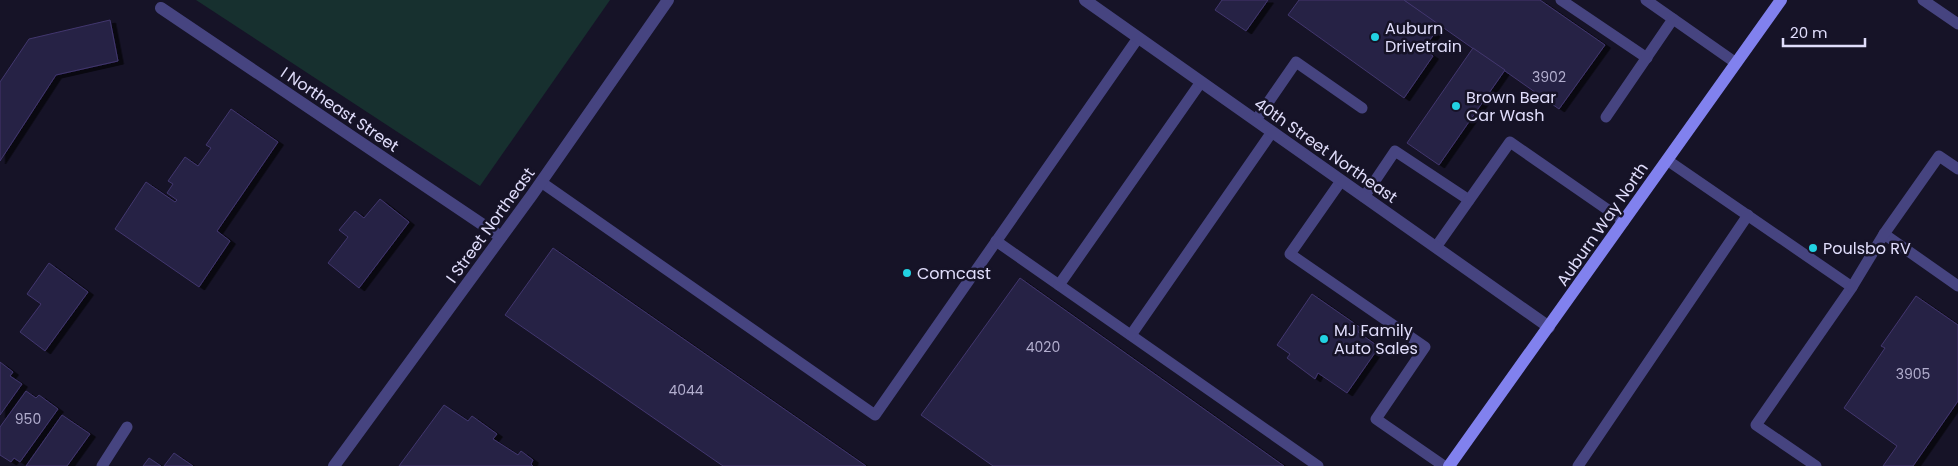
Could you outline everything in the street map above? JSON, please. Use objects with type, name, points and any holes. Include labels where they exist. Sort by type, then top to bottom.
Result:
[{"type":"main road","name":"Auburn Way North","points":[[1449,466],[1781,0]]},
{"type":"street","name":"I Street Northeast","points":[[334,466],[541,182],[668,0]]},
{"type":"street","name":"40th Street Northeast","points":[[1085,0],[1549,327]]},
{"type":"street","name":"I Northeast Street","points":[[161,8],[501,237]]},
{"type":"lane","points":[[1561,0],[1646,58]]},
{"type":"lane","points":[[1923,0],[1958,24]]},
{"type":"lane","points":[[1650,1],[1736,63]]},
{"type":"lane","points":[[1606,117],[1674,19]]},
{"type":"lane","points":[[541,182],[875,415],[1138,38]]},
{"type":"lane","points":[[1256,120],[1296,62],[1362,108]]},
{"type":"lane","points":[[1059,285],[1201,82]]},
{"type":"lane","points":[[1131,335],[1272,132]]},
{"type":"lane","points":[[1436,247],[1510,142],[1624,221]]},
{"type":"lane","points":[[1364,197],[1395,151],[1469,200]]},
{"type":"lane","points":[[1816,466],[1756,425],[1852,286],[1884,234],[1938,156],[1958,170]]},
{"type":"lane","points":[[1667,160],[1852,286]]},
{"type":"lane","points":[[1341,180],[1290,254],[1425,347],[1376,419],[1444,466]]},
{"type":"lane","points":[[1578,466],[1748,215]]},
{"type":"lane","points":[[1884,234],[1958,286]]},
{"type":"lane","points":[[996,241],[1318,466]]},
{"type":"lane","points":[[102,466],[127,427]]},
{"type":"green space","points":[[196,0],[610,0],[480,186]]},
{"type":"building","points":[[1222,0],[1268,0],[1246,31],[1215,10]]},
{"type":"building","name":"Auburn Drivetrain","points":[[1299,0],[1404,0],[1441,25],[1423,49],[1433,56],[1404,98],[1288,15]]},
{"type":"building","points":[[1404,0],[1540,0],[1605,45],[1559,109]]},
{"type":"building","points":[[110,20],[118,61],[56,75],[0,161],[0,82],[29,39]]},
{"type":"building","name":"Brown Bear Car Wash","points":[[1473,48],[1505,70],[1439,165],[1407,143]]},
{"type":"building","points":[[231,109],[278,142],[217,231],[230,241],[199,287],[115,229],[146,182],[175,202],[177,200],[167,193],[173,184],[168,181],[185,157],[198,166],[211,148],[206,145]]},
{"type":"building","points":[[380,199],[409,222],[359,288],[328,263],[348,237],[339,230],[355,211],[364,218]]},
{"type":"building","points":[[553,248],[866,466],[723,466],[505,315]]},
{"type":"building","points":[[49,263],[88,292],[45,351],[20,332],[41,304],[27,294]]},
{"type":"building","points":[[1020,278],[1284,466],[993,466],[921,415]]},
{"type":"building","name":"MJ Family Auto Sales","points":[[1312,294],[1361,328],[1358,332],[1379,347],[1347,393],[1318,373],[1315,379],[1287,358],[1290,354],[1277,345]]},
{"type":"building","points":[[1916,296],[1958,325],[1958,401],[1913,466],[1883,466],[1897,446],[1844,408],[1885,348],[1881,346]]},
{"type":"building","points":[[0,362],[13,372],[10,376],[22,384],[0,415]]},
{"type":"building","points":[[26,391],[36,398],[39,395],[58,409],[20,462],[14,458],[11,462],[0,455],[0,427]]},
{"type":"building","points":[[444,405],[468,421],[472,416],[497,434],[493,439],[518,455],[521,451],[533,460],[531,464],[533,466],[399,466]]},
{"type":"building","points":[[62,415],[90,434],[67,466],[26,466]]},
{"type":"building","points":[[174,453],[193,466],[164,466]]},
{"type":"building","points":[[149,458],[161,466],[143,466]]},
{"type":"place","name":"Auburn Drivetrain","points":[[1375,37]]},
{"type":"place","name":"Brown Bear Car Wash","points":[[1456,106]]},
{"type":"place","name":"Poulsbo RV","points":[[1813,248]]},
{"type":"place","name":"Comcast","points":[[907,273]]},
{"type":"place","name":"MJ Family Auto Sales","points":[[1324,339]]}]
